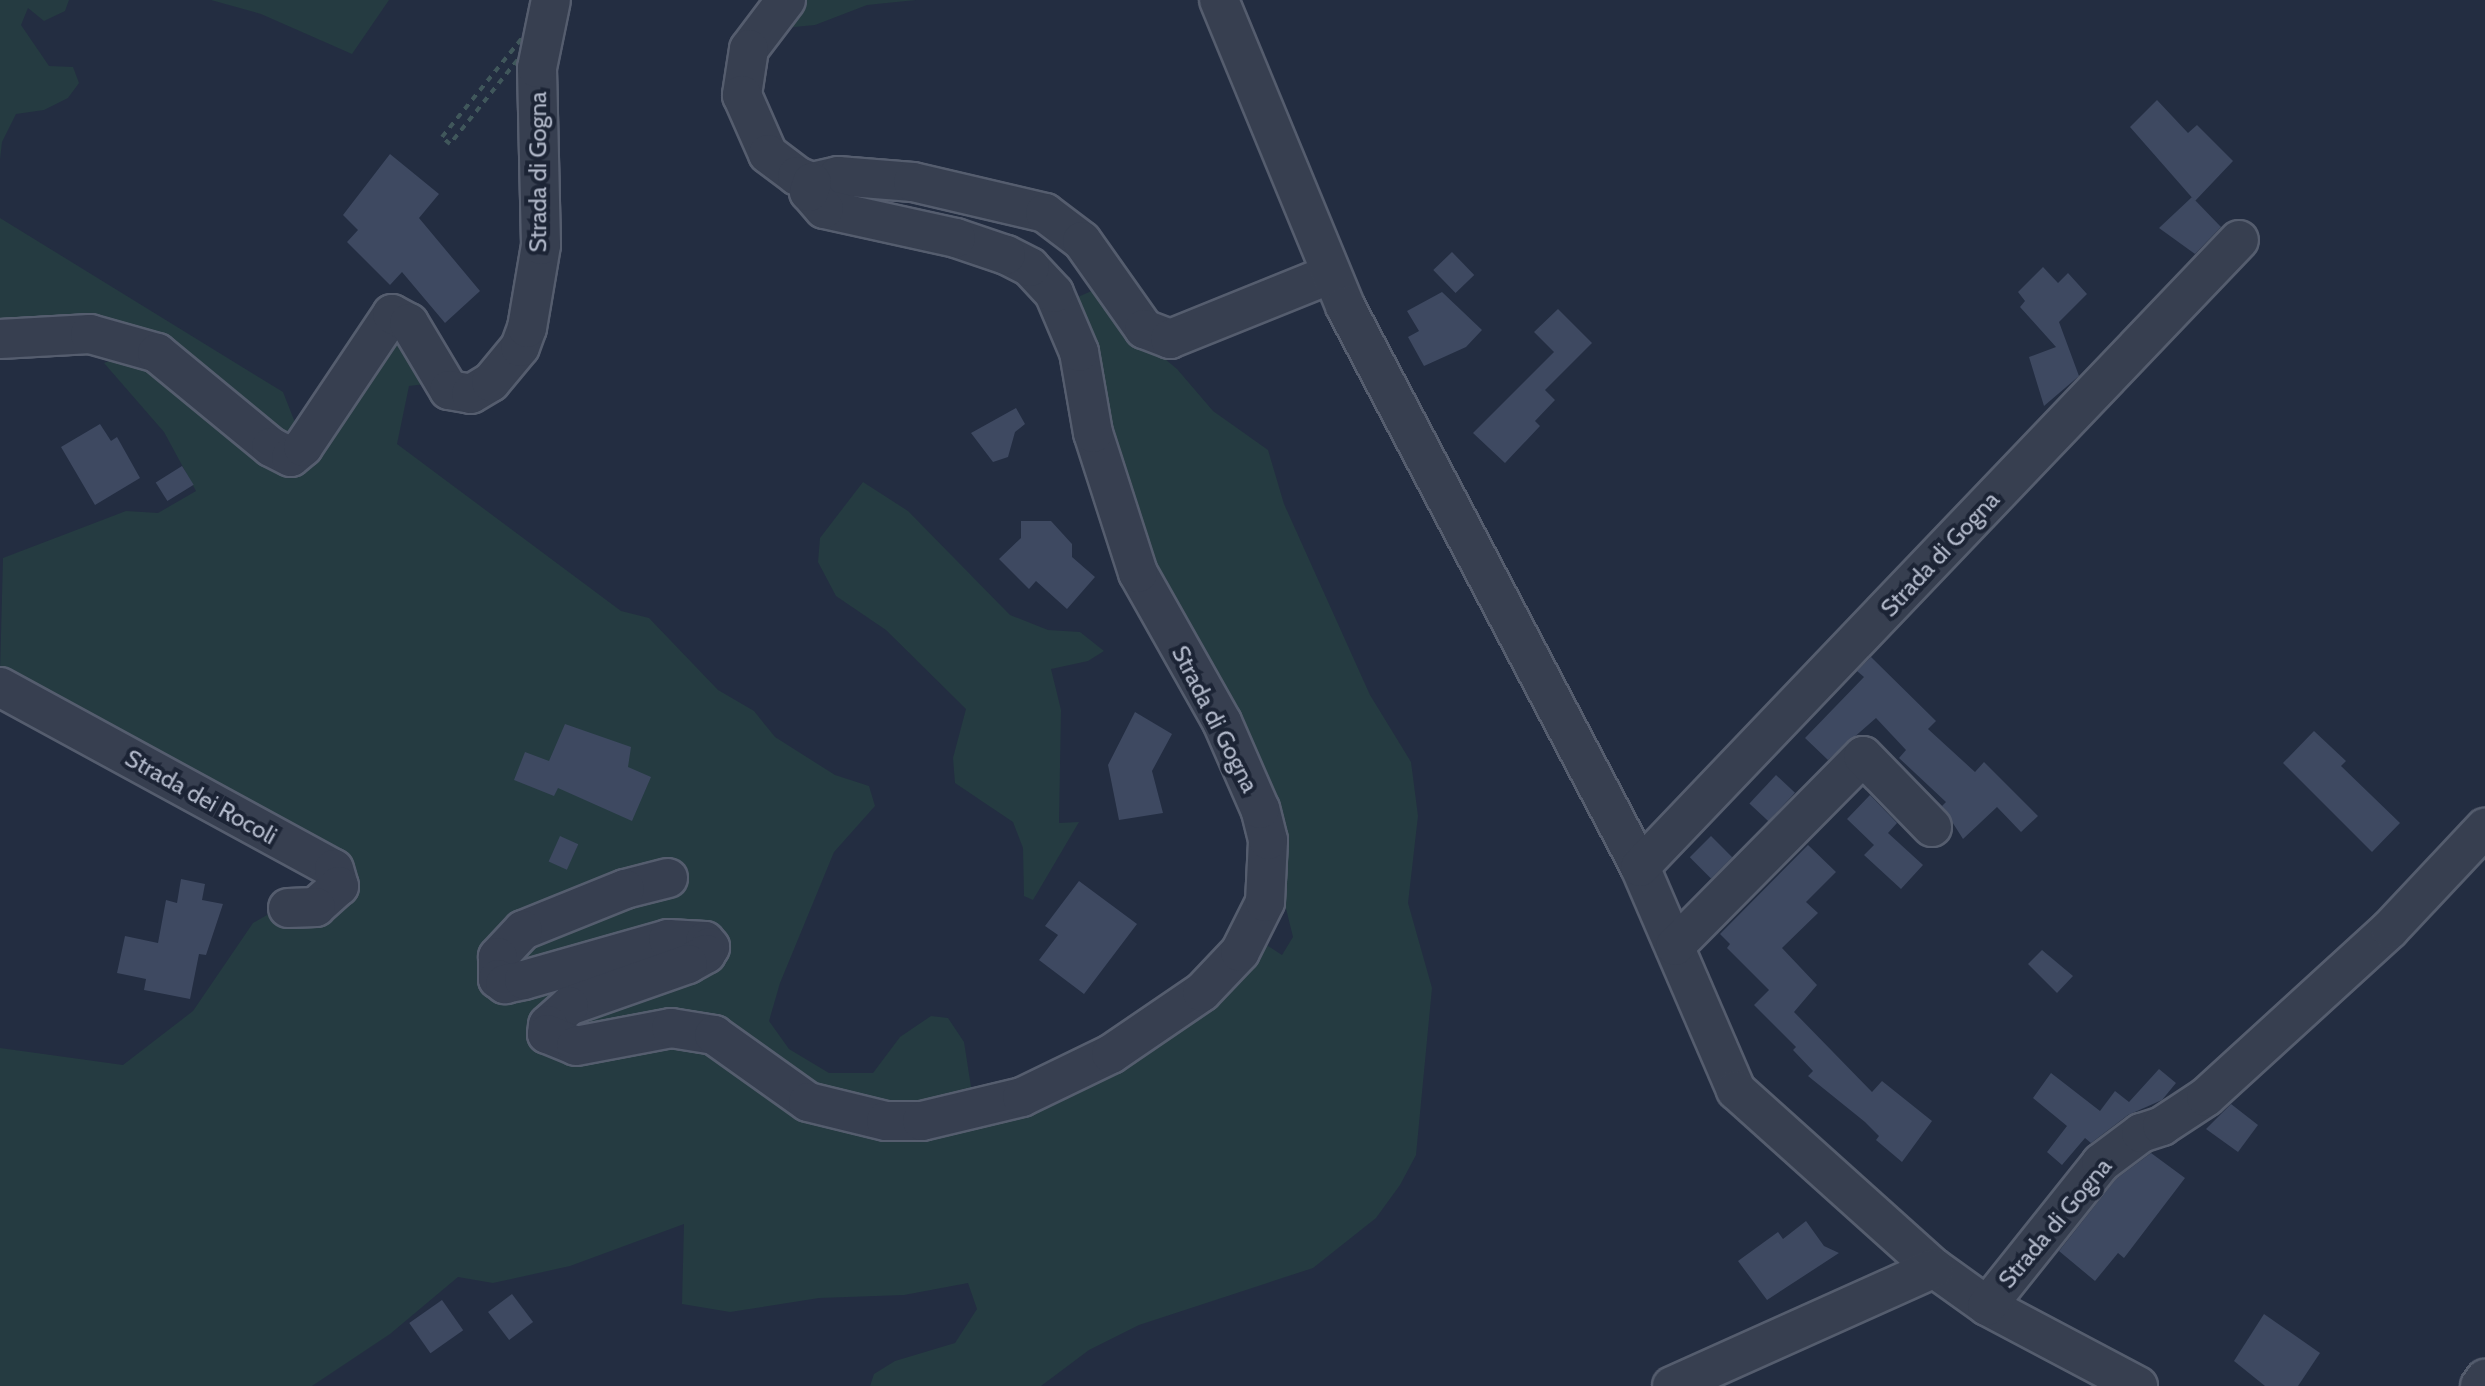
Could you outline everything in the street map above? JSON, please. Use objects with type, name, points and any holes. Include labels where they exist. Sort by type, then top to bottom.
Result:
[{"type":"street","name":"Strada di Gogna","points":[[668,878],[550,916],[506,944],[495,970],[505,984],[668,939],[689,937],[710,947],[688,964],[569,1006],[548,1025],[552,1039],[576,1046],[671,1028],[714,1035],[808,1102],[855,1116],[922,1121],[1055,1085],[1166,1021],[1221,974],[1256,924],[1268,882],[1268,840],[1227,733],[1126,561],[1093,433],[1079,352],[1054,293],[1030,267],[1006,255],[956,238],[824,209],[809,192],[812,182],[786,170],[768,154],[742,95],[749,49],[786,0]]},
{"type":"street","name":"Strada di Gogna","points":[[1219,0],[1331,274],[1640,867],[1736,1090],[1934,1268],[1987,1306],[2138,1386]]},
{"type":"street","name":"Strada di Gogna","points":[[0,339],[90,334],[157,353],[271,447],[291,457],[303,447],[392,314],[409,323],[449,390],[471,394],[491,382],[520,347],[527,328],[541,245],[537,68],[546,16]]},
{"type":"street","points":[[812,182],[838,176],[913,182],[1045,213],[1082,241],[1144,329],[1170,339],[1331,274]]},
{"type":"street","name":"Strada di Gogna","points":[[1640,867],[2239,240]]},
{"type":"street","name":"Strada dei Rocoli","points":[[0,687],[334,869],[339,886],[316,907],[288,908]]},
{"type":"street","points":[[1675,946],[1863,756],[1932,827]]},
{"type":"street","name":"Strada di Gogna","points":[[1987,1306],[2101,1163],[2141,1133],[2206,1097],[2390,929],[2485,828]]},
{"type":"street","points":[[1672,1386],[1934,1268]]},
{"type":"street","points":[[2480,1386],[2485,1379]]},
{"type":"path","points":[[546,16],[450,144],[442,137],[532,26],[546,16]]},
{"type":"green space","points":[[0,0],[69,0],[65,11],[44,21],[28,8],[21,25],[49,66],[73,67],[79,83],[68,98],[44,110],[16,114],[2,142],[0,160]]},
{"type":"green space","points":[[211,0],[389,0],[352,54],[261,14]]},
{"type":"green space","points":[[794,0],[916,0],[867,5],[815,25],[762,30]]},
{"type":"green space","points":[[0,218],[283,392],[296,425],[386,319],[425,384],[409,386],[397,444],[621,611],[649,618],[718,690],[754,711],[775,737],[835,775],[869,786],[875,806],[834,852],[780,983],[769,1021],[789,1049],[829,1073],[873,1073],[900,1037],[931,1016],[948,1018],[964,1042],[974,1106],[1108,1052],[1246,932],[1282,955],[1293,937],[1280,884],[1176,639],[1071,300],[1103,286],[1135,334],[1177,369],[1213,411],[1268,450],[1284,504],[1370,695],[1411,762],[1418,816],[1408,903],[1432,988],[1416,1155],[1400,1185],[1376,1218],[1313,1268],[1139,1325],[1089,1350],[1041,1386],[870,1386],[874,1374],[895,1361],[955,1343],[977,1309],[968,1283],[904,1295],[819,1298],[730,1312],[682,1304],[684,1224],[570,1266],[493,1283],[458,1277],[390,1334],[312,1386],[0,1386],[0,1048],[123,1065],[193,1011],[253,923],[336,875],[0,673],[3,558],[126,511],[158,513],[196,491],[164,432],[104,363],[124,355],[0,339]]},
{"type":"green space","points":[[863,482],[908,511],[1010,615],[1048,630],[1080,632],[1104,651],[1088,661],[1051,669],[1061,710],[1059,823],[1079,822],[1033,900],[1024,896],[1023,848],[1013,822],[955,783],[953,758],[966,709],[886,630],[836,596],[818,562],[820,538]]},
{"type":"building","points":[[2157,100],[2188,133],[2197,125],[2233,161],[2195,201],[2130,127]]},
{"type":"building","points":[[390,154],[439,194],[419,218],[480,291],[445,323],[402,272],[390,285],[347,242],[358,230],[343,215]]},
{"type":"building","points":[[2192,197],[2221,227],[2195,254],[2159,228]]},
{"type":"building","points":[[1452,252],[1474,275],[1456,293],[1433,270]]},
{"type":"building","points":[[2043,267],[2058,283],[2068,273],[2087,294],[2059,322],[2079,376],[2044,406],[2029,357],[2056,347],[2020,307],[2025,301],[2018,292]]},
{"type":"building","points":[[1442,292],[1482,330],[1466,347],[1424,366],[1408,337],[1419,331],[1407,311]]},
{"type":"building","points":[[1558,309],[1592,343],[1545,390],[1555,400],[1535,421],[1540,426],[1505,463],[1473,433],[1554,352],[1534,332]]},
{"type":"building","points":[[1016,408],[1025,424],[1015,432],[1008,457],[993,462],[971,433]]},
{"type":"building","points":[[100,424],[111,441],[117,437],[140,478],[95,505],[61,447]]},
{"type":"building","points":[[182,466],[194,485],[167,501],[156,482]]},
{"type":"building","points":[[1021,521],[1051,521],[1072,544],[1072,557],[1095,577],[1067,609],[1036,581],[1029,589],[999,559],[1021,538]]},
{"type":"building","points":[[1871,657],[1936,721],[1928,729],[1975,772],[1984,762],[2038,816],[2021,832],[1997,807],[1963,839],[1942,806],[1946,802],[1899,758],[1906,750],[1876,718],[1828,760],[1805,738],[1864,677],[1857,671]]},
{"type":"building","points":[[1135,712],[1172,734],[1152,771],[1163,813],[1119,820],[1108,765]]},
{"type":"building","points":[[565,724],[631,747],[628,767],[651,777],[632,821],[558,788],[554,796],[514,780],[525,752],[549,761]]},
{"type":"building","points":[[2314,731],[2346,761],[2341,766],[2400,823],[2372,852],[2283,763]]},
{"type":"building","points":[[1776,775],[1795,793],[1768,821],[1749,804]]},
{"type":"building","points":[[1870,795],[1897,823],[1888,833],[1923,865],[1901,889],[1864,855],[1874,845],[1847,819]]},
{"type":"building","points":[[560,836],[578,844],[567,870],[549,862]]},
{"type":"building","points":[[1711,836],[1732,857],[1711,878],[1690,857]]},
{"type":"building","points":[[1808,845],[1836,872],[1806,902],[1818,913],[1782,948],[1817,985],[1794,1012],[1872,1092],[1882,1081],[1932,1121],[1902,1162],[1876,1140],[1879,1136],[1865,1122],[1808,1076],[1813,1071],[1793,1050],[1796,1047],[1754,1005],[1769,990],[1727,948],[1730,944],[1720,934]]},
{"type":"building","points":[[181,879],[205,884],[202,900],[223,904],[206,955],[199,954],[190,999],[144,990],[146,979],[117,973],[125,936],[158,943],[166,900],[177,903]]},
{"type":"building","points":[[1079,881],[1137,924],[1084,994],[1039,960],[1058,935],[1045,926]]},
{"type":"building","points":[[2042,950],[2073,976],[2057,993],[2028,964]]},
{"type":"building","points":[[2159,1069],[2176,1083],[2162,1100],[2128,1115],[2091,1143],[2085,1138],[2062,1165],[2047,1152],[2067,1126],[2033,1098],[2051,1073],[2100,1111],[2115,1091],[2129,1102]]},
{"type":"building","points":[[2231,1104],[2258,1125],[2238,1152],[2206,1129]]},
{"type":"building","points":[[2151,1153],[2185,1178],[2124,1258],[2118,1253],[2095,1281],[2059,1251],[2116,1179]]},
{"type":"building","points":[[1806,1221],[1824,1246],[1839,1253],[1767,1300],[1738,1261],[1778,1232],[1783,1239]]},
{"type":"building","points":[[512,1294],[533,1322],[509,1340],[488,1312]]},
{"type":"building","points":[[442,1300],[463,1330],[430,1353],[409,1323]]},
{"type":"building","points":[[2264,1314],[2320,1353],[2298,1386],[2265,1386],[2234,1361]]}]
